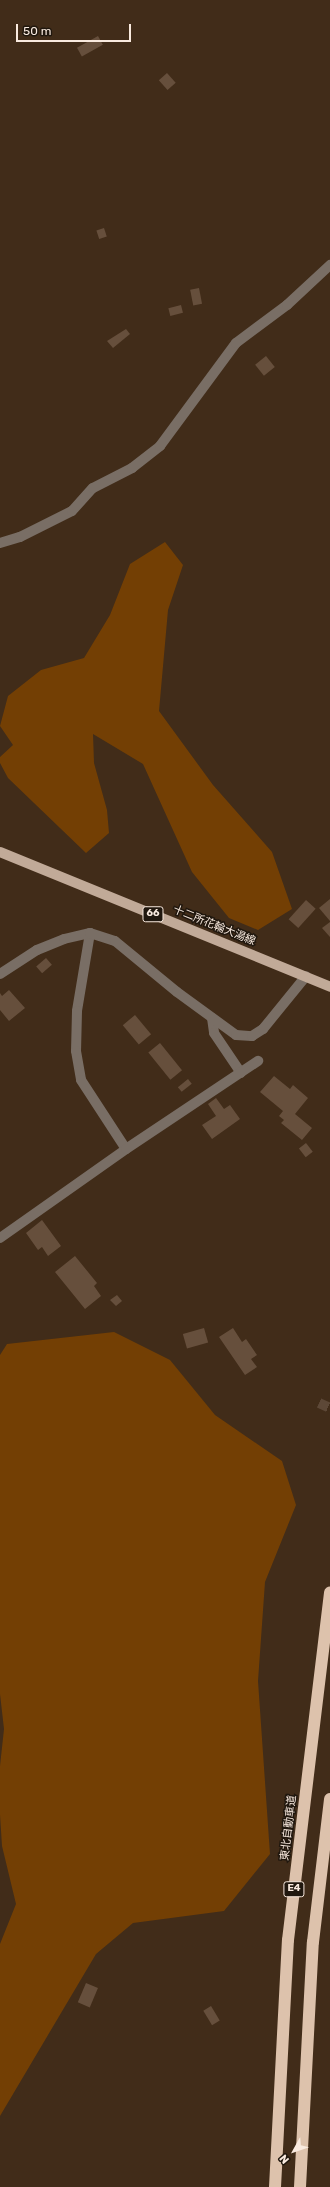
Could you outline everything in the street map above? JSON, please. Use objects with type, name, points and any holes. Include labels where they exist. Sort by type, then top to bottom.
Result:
[{"type":"highway","name":"東北自動車道","points":[[275,2187],[288,1940],[330,1593]]},
{"type":"highway","name":"E4","points":[[300,2187],[313,1942],[330,1799]]},
{"type":"main road","name":"十二所花輪大湯線","points":[[0,852],[330,987]]},
{"type":"street","points":[[0,543],[20,537],[72,511],[93,488],[132,468],[160,446],[236,343],[287,305],[330,265]]},
{"type":"street","points":[[0,974],[37,950],[64,939],[90,933],[115,941],[212,1018],[236,1035],[252,1036],[263,1029],[306,976]]},
{"type":"street","points":[[90,933],[77,1011],[76,1051],[81,1080],[126,1149]]},
{"type":"street","points":[[212,1018],[214,1033],[241,1073]]},
{"type":"street","points":[[0,1238],[126,1149],[258,1061]]},
{"type":"shaded area","points":[[165,542],[183,565],[168,610],[159,711],[213,785],[272,852],[292,909],[258,930],[229,918],[192,872],[143,764],[93,734],[94,763],[107,810],[109,833],[86,853],[8,778],[0,763],[0,757],[13,745],[0,726],[8,696],[41,670],[84,658],[110,615],[130,564]]},
{"type":"shaded area","points":[[114,1332],[170,1360],[215,1415],[282,1461],[296,1505],[265,1582],[258,1681],[270,1854],[224,1911],[133,1923],[96,1954],[0,2116],[0,1944],[16,1904],[2,1846],[0,1815],[0,1766],[4,1729],[0,1694],[0,1355],[7,1344]]},
{"type":"building","points":[[98,36],[103,45],[82,56],[77,48]]},
{"type":"building","points":[[167,73],[176,83],[168,90],[159,80]]},
{"type":"building","points":[[104,228],[107,237],[99,239],[96,230]]},
{"type":"building","points":[[199,288],[202,304],[193,305],[190,290]]},
{"type":"building","points":[[181,305],[183,313],[170,316],[168,308]]},
{"type":"building","points":[[126,329],[130,334],[113,348],[107,341]]},
{"type":"building","points":[[266,356],[275,367],[264,376],[255,365]]},
{"type":"building","points":[[330,899],[330,921],[319,908]]},
{"type":"building","points":[[306,900],[316,909],[298,928],[289,919]]},
{"type":"building","points":[[330,922],[330,937],[322,928]]},
{"type":"building","points":[[46,958],[52,965],[42,973],[36,967]]},
{"type":"building","points":[[9,990],[25,1008],[9,1021],[0,1010],[0,993],[2,996]]},
{"type":"building","points":[[135,1015],[151,1034],[139,1044],[123,1025]]},
{"type":"building","points":[[160,1043],[182,1070],[170,1080],[148,1052]]},
{"type":"building","points":[[274,1076],[290,1089],[293,1085],[308,1098],[295,1114],[312,1128],[302,1140],[281,1123],[284,1120],[279,1116],[283,1111],[260,1092]]},
{"type":"building","points":[[188,1079],[192,1084],[182,1092],[178,1087]]},
{"type":"building","points":[[216,1098],[224,1109],[230,1105],[240,1119],[212,1139],[202,1125],[216,1116],[208,1104]]},
{"type":"building","points":[[306,1143],[313,1152],[306,1157],[299,1149]]},
{"type":"building","points":[[42,1220],[61,1246],[48,1256],[42,1247],[38,1250],[26,1233]]},
{"type":"building","points":[[75,1256],[97,1283],[94,1286],[101,1296],[85,1309],[55,1272]]},
{"type":"building","points":[[117,1295],[122,1301],[116,1306],[110,1300]]},
{"type":"building","points":[[204,1328],[208,1342],[187,1348],[183,1334]]},
{"type":"building","points":[[233,1328],[242,1342],[246,1339],[257,1355],[251,1359],[257,1367],[245,1375],[219,1337]]},
{"type":"building","points":[[86,1983],[98,1988],[90,2007],[78,2002]]},
{"type":"building","points":[[211,2006],[220,2021],[212,2025],[203,2011]]},
{"type":"tunnel","points":[[319,1403],[330,1408]]}]
